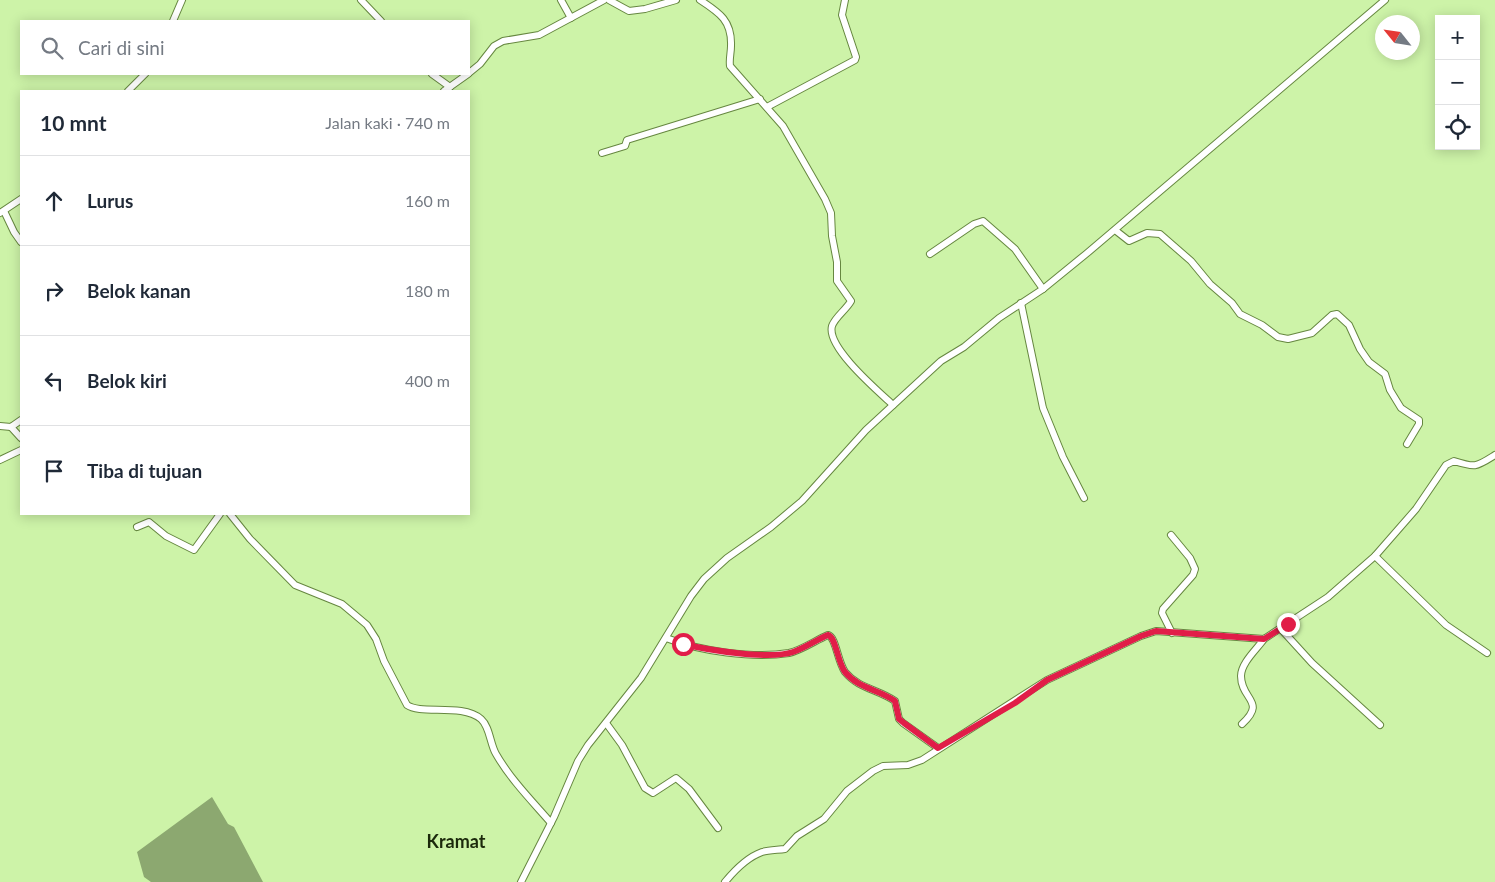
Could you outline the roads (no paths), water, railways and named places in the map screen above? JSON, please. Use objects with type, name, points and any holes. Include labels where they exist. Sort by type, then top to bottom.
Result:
[{"type":"street","points":[[174,20],[182,0]]},
{"type":"street","points":[[361,0],[380,20]]},
{"type":"street","points":[[560,0],[571,18]]},
{"type":"street","points":[[470,72],[480,64],[494,46],[503,42],[538,35],[604,0]]},
{"type":"street","points":[[609,0],[630,11],[645,9],[676,0]]},
{"type":"street","points":[[700,0],[722,14],[728,23],[731,34],[730,66],[783,126],[826,199],[831,213],[832,236],[837,262],[837,281],[851,301],[831,328],[835,341],[847,361],[893,405]]},
{"type":"street","points":[[768,107],[855,60],[856,57],[842,15],[845,0]]},
{"type":"street","points":[[521,882],[551,823],[578,761],[588,745],[634,689],[691,596],[704,579],[727,558],[771,527],[802,500],[866,430],[941,361],[964,347],[998,318],[1043,289],[1385,0]]},
{"type":"street","points":[[129,90],[144,75]]},
{"type":"street","points":[[433,75],[447,89],[465,75]]},
{"type":"street","points":[[602,153],[625,146],[627,140],[632,138],[760,99]]},
{"type":"street","points":[[20,200],[2,212],[20,241]]},
{"type":"street","points":[[930,254],[974,224],[983,221],[1015,249],[1043,289]]},
{"type":"street","points":[[1115,230],[1129,241],[1147,234],[1160,234],[1191,261],[1210,284],[1232,302],[1240,314],[1262,325],[1278,337],[1288,339],[1312,333],[1332,315],[1337,314],[1355,334],[1360,349],[1369,362],[1385,374],[1390,390],[1401,408],[1419,420],[1419,424],[1407,444]]},
{"type":"street","points":[[1021,303],[1043,408],[1063,458],[1084,498]]},
{"type":"street","points":[[0,426],[11,427],[20,421]]},
{"type":"street","points":[[11,427],[20,437]]},
{"type":"street","points":[[0,460],[20,450]]},
{"type":"street","points":[[1242,724],[1252,714],[1254,706],[1243,684],[1241,675],[1244,667],[1264,639],[1328,597],[1375,556],[1416,509],[1446,464],[1454,461],[1471,467],[1483,464],[1495,455]]},
{"type":"street","points":[[137,527],[149,522],[166,536],[194,550],[219,515]]},
{"type":"street","points":[[231,515],[250,539],[295,586],[342,604],[367,625],[376,639],[384,661],[408,705],[413,709],[450,709],[481,719],[486,725],[496,753],[515,782],[551,823]]},
{"type":"street","points":[[1170,535],[1190,558],[1195,569],[1193,575],[1163,609],[1162,613],[1172,633]]},
{"type":"street","points":[[1375,556],[1446,625],[1487,652]]},
{"type":"street","points":[[1281,629],[1312,663],[1380,725]]},
{"type":"street","points":[[725,882],[732,874],[764,851],[785,849],[797,836],[824,819],[847,791],[873,771],[883,766],[915,762],[1015,703],[1047,680],[1141,636],[1156,631],[1264,639]]},
{"type":"street","points":[[666,638],[698,648],[751,654],[777,654],[791,652],[831,635],[834,638],[837,657],[846,673],[861,687],[878,692],[895,701],[899,719],[938,748]]},
{"type":"street","points":[[606,723],[622,745],[645,788],[654,793],[676,778],[689,789],[718,828]]},
{"type":"district","name":"Kramat","points":[[456,841]]}]
